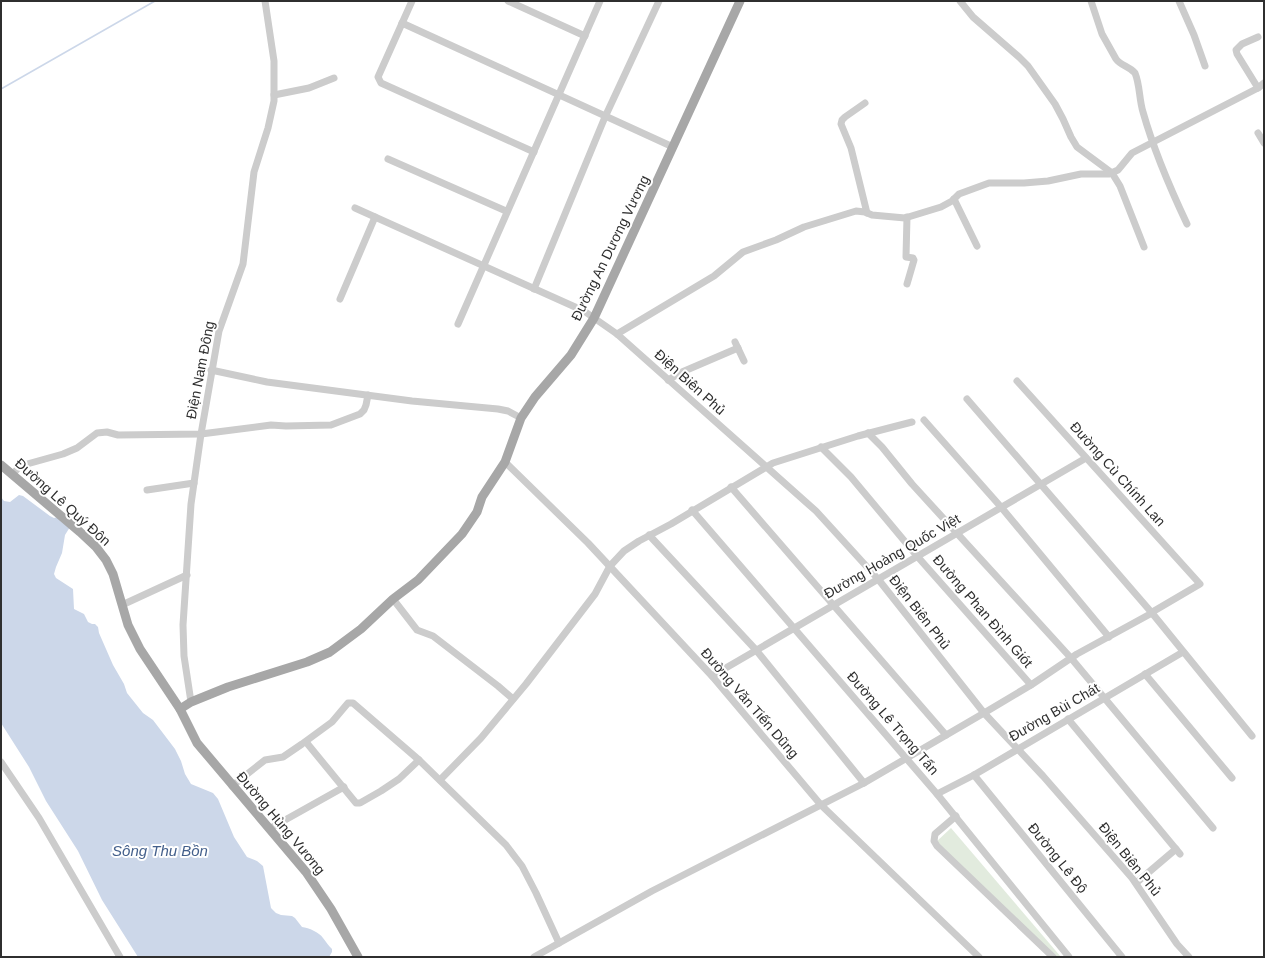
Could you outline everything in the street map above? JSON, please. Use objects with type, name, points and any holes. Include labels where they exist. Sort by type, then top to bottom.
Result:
[{"type":"main road","name":"Đường An Dương Vương","points":[[180,709],[191,702],[228,687],[307,662],[330,652],[361,629],[393,599],[418,580],[462,534],[477,512],[482,497],[505,462],[521,418],[535,398],[571,355],[594,318],[740,1]]},
{"type":"main road","name":"Đường Lê Quý Đôn","points":[[1,465],[96,547],[106,560],[113,574],[128,625],[140,649],[180,709]]},
{"type":"main road","name":"Đường Hùng Vương","points":[[180,709],[197,743],[306,872],[331,909],[358,957]]},
{"type":"street","name":"Điện Nam Đông","points":[[191,702],[184,656],[183,625],[194,482],[211,370],[219,331],[243,264],[254,172],[268,128],[274,94],[274,60],[265,1]]},
{"type":"street","points":[[412,1],[378,77],[380,83],[534,152]]},
{"type":"street","points":[[508,1],[585,36]]},
{"type":"street","points":[[458,324],[506,211],[534,152],[600,1]]},
{"type":"street","points":[[534,289],[605,117],[659,1]]},
{"type":"street","points":[[960,1],[974,17],[1019,56],[1028,66],[1055,104],[1077,147],[1112,173],[1120,186],[1144,247]]},
{"type":"street","points":[[1090,1],[1102,34],[1118,63],[1132,69],[1135,73],[1143,111],[1167,182],[1188,224]]},
{"type":"street","points":[[1179,1],[1194,35],[1205,66]]},
{"type":"street","points":[[402,23],[673,147]]},
{"type":"street","points":[[617,334],[714,276],[743,252],[776,240],[804,227],[856,211],[886,217],[907,217],[940,207],[954,199],[959,194],[988,183],[1048,181],[1081,174],[1112,173],[1118,170],[1132,153],[1261,85],[1237,54],[1236,50],[1242,44],[1258,37]]},
{"type":"street","points":[[274,94],[309,88],[334,78]]},
{"type":"street","points":[[865,103],[841,121],[853,155],[867,213]]},
{"type":"street","points":[[1258,133],[1264,143]]},
{"type":"street","points":[[388,158],[506,211]]},
{"type":"street","points":[[954,199],[977,246]]},
{"type":"street","name":"Điện Biên Phủ","points":[[355,208],[584,311],[617,334],[816,511],[878,579],[984,713],[1018,748],[1136,883],[1177,944],[1189,957]]},
{"type":"street","points":[[340,299],[375,217]]},
{"type":"street","points":[[906,284],[914,260],[913,258],[906,257],[907,217]]},
{"type":"street","points":[[668,380],[737,346],[744,361]]},
{"type":"street","points":[[211,370],[267,382],[412,401],[498,409],[521,418]]},
{"type":"street","name":"Đường Cù Chính Lan","points":[[1017,381],[1200,584],[1152,613]]},
{"type":"street","points":[[12,475],[20,466],[63,454],[77,448],[101,432],[118,435],[201,434],[271,425],[331,425],[360,414],[366,406],[368,395]]},
{"type":"street","points":[[967,399],[1152,613],[1252,736]]},
{"type":"street","points":[[924,420],[1002,507],[1109,637]]},
{"type":"street","points":[[440,780],[481,738],[513,699],[595,594],[610,566],[624,552],[649,535],[671,524],[765,466],[776,461],[912,422]]},
{"type":"street","points":[[868,434],[888,453],[912,484],[1071,658],[1213,828]]},
{"type":"street","name":"Đường Phan Đình Giót","points":[[821,448],[851,477],[917,556],[1031,685]]},
{"type":"street","name":"Đường Hoàng Quốc Việt","points":[[712,676],[1086,458]]},
{"type":"street","name":"Đường Văn Tiến Dũng","points":[[505,462],[610,566],[712,676],[821,805],[979,957]]},
{"type":"street","points":[[147,490],[194,482]]},
{"type":"street","points":[[731,487],[946,735]]},
{"type":"street","name":"Đường Lê Trọng Tấn","points":[[692,510],[956,816],[1069,957]]},
{"type":"street","points":[[649,535],[756,650],[864,783]]},
{"type":"street","points":[[122,605],[187,575]]},
{"type":"street","points":[[393,599],[417,630],[433,636],[513,699]]},
{"type":"street","points":[[534,957],[652,890],[864,783],[1031,685],[1077,654],[1152,613]]},
{"type":"street","name":"Đường Bùi Chát","points":[[937,794],[974,775],[1183,652]]},
{"type":"street","points":[[1145,674],[1232,778]]},
{"type":"street","points":[[232,786],[265,760],[283,757],[306,742],[332,722],[348,703],[352,703],[419,760],[506,845],[522,866],[559,943]]},
{"type":"street","points":[[1068,719],[1178,852],[1136,883]]},
{"type":"street","points":[[306,742],[344,787],[353,802],[356,803],[360,803],[382,791],[399,779],[419,760]]},
{"type":"street","points":[[1,762],[39,818],[120,957]]},
{"type":"street","name":"Đường Lê Độ","points":[[974,775],[1122,957]]},
{"type":"street","points":[[269,829],[344,787]]},
{"type":"street","points":[[956,816],[935,834],[934,841],[937,846],[1053,957]]},
{"type":"shaded area","points":[[951,828],[1061,957],[1055,957],[936,842]]},
{"type":"water","name":"Sông Thu Bồn","points":[[19,495],[23,496],[50,516],[54,518],[58,517],[70,527],[65,535],[62,553],[54,574],[56,578],[73,589],[74,609],[84,614],[88,622],[95,624],[98,627],[99,633],[113,665],[124,684],[127,693],[143,713],[153,720],[175,749],[185,774],[191,784],[213,793],[218,799],[234,837],[247,857],[257,861],[263,866],[271,908],[276,913],[281,915],[292,916],[302,927],[311,929],[319,934],[332,949],[329,957],[138,957],[102,900],[78,851],[46,801],[29,767],[1,723],[1,497],[4,501],[10,502]]},
{"type":"waterway","points":[[1,89],[155,1]]}]
